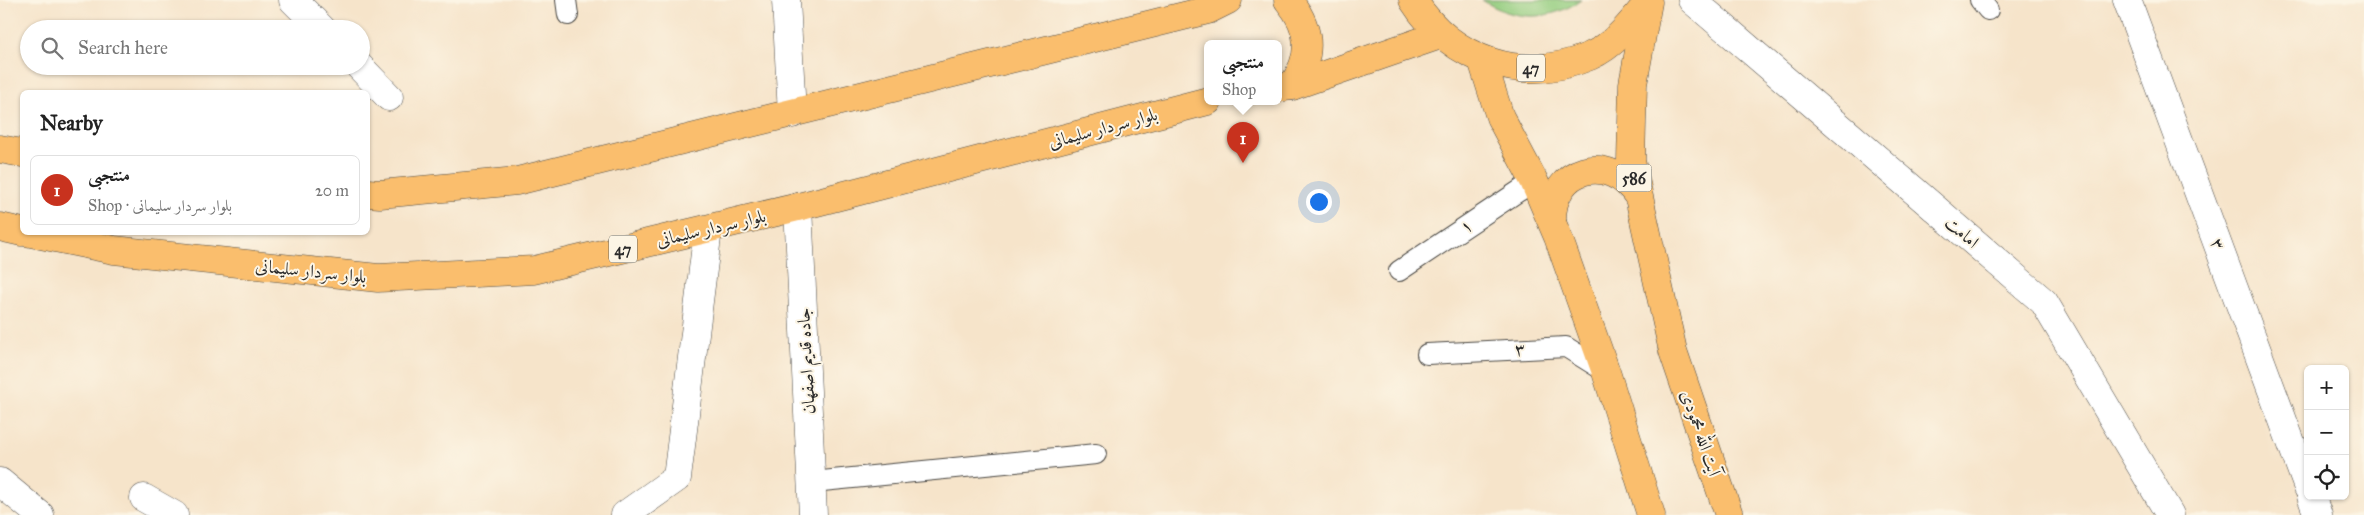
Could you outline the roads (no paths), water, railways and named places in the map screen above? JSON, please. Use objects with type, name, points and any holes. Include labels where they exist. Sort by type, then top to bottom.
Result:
[{"type":"highway","points":[[370,193],[380,194],[518,181],[1208,10],[1228,0]]},
{"type":"highway","points":[[1285,87],[1301,73],[1308,41],[1304,24],[1288,0]]},
{"type":"highway","name":"47","points":[[1412,0],[1440,35],[1482,60],[1514,69],[1553,68],[1591,56],[1624,33],[1649,1]]},
{"type":"highway","name":"586","points":[[1638,196],[1631,161],[1633,84],[1649,1]]},
{"type":"highway","points":[[1285,87],[1440,35]]},
{"type":"highway","points":[[1482,60],[1500,117],[1534,181],[1552,221],[1606,372],[1651,515]]},
{"type":"highway","name":"بلوار سردار سلیمانی","points":[[39,235],[114,250],[378,278],[534,270],[798,207],[1204,102]]},
{"type":"highway","points":[[0,149],[20,153]]},
{"type":"highway","points":[[1552,221],[1554,198],[1569,178],[1580,172],[1593,169],[1607,170],[1620,176],[1631,185],[1638,196]]},
{"type":"highway","name":"آیت الله محمودی","points":[[1638,196],[1674,351],[1729,515]]},
{"type":"highway","name":"بلوار سردار سلیمانی","points":[[0,227],[20,231]]},
{"type":"street","points":[[293,0],[313,20]]},
{"type":"street","points":[[786,0],[792,114]]},
{"type":"street","name":"امامت","points":[[1692,0],[2044,302],[2170,515]]},
{"type":"street","name":"۳","points":[[2127,0],[2304,477]]},
{"type":"street","points":[[368,75],[389,97]]},
{"type":"street","name":"جاده قدیم اصفهان","points":[[798,207],[813,515]]},
{"type":"street","points":[[625,515],[677,478],[708,229]]},
{"type":"street","points":[[0,482],[40,515]]},
{"type":"street","points":[[144,498],[174,515]]},
{"type":"street","points":[[2312,500],[2318,515]]},
{"type":"lane","name":"۱","points":[[1399,270],[1534,181]]},
{"type":"lane","name":"۳","points":[[1427,354],[1566,347],[1606,372]]},
{"type":"lane","points":[[812,482],[1096,454]]},
{"type":"place","name":"منتجبی","points":[[1243,163]]}]
